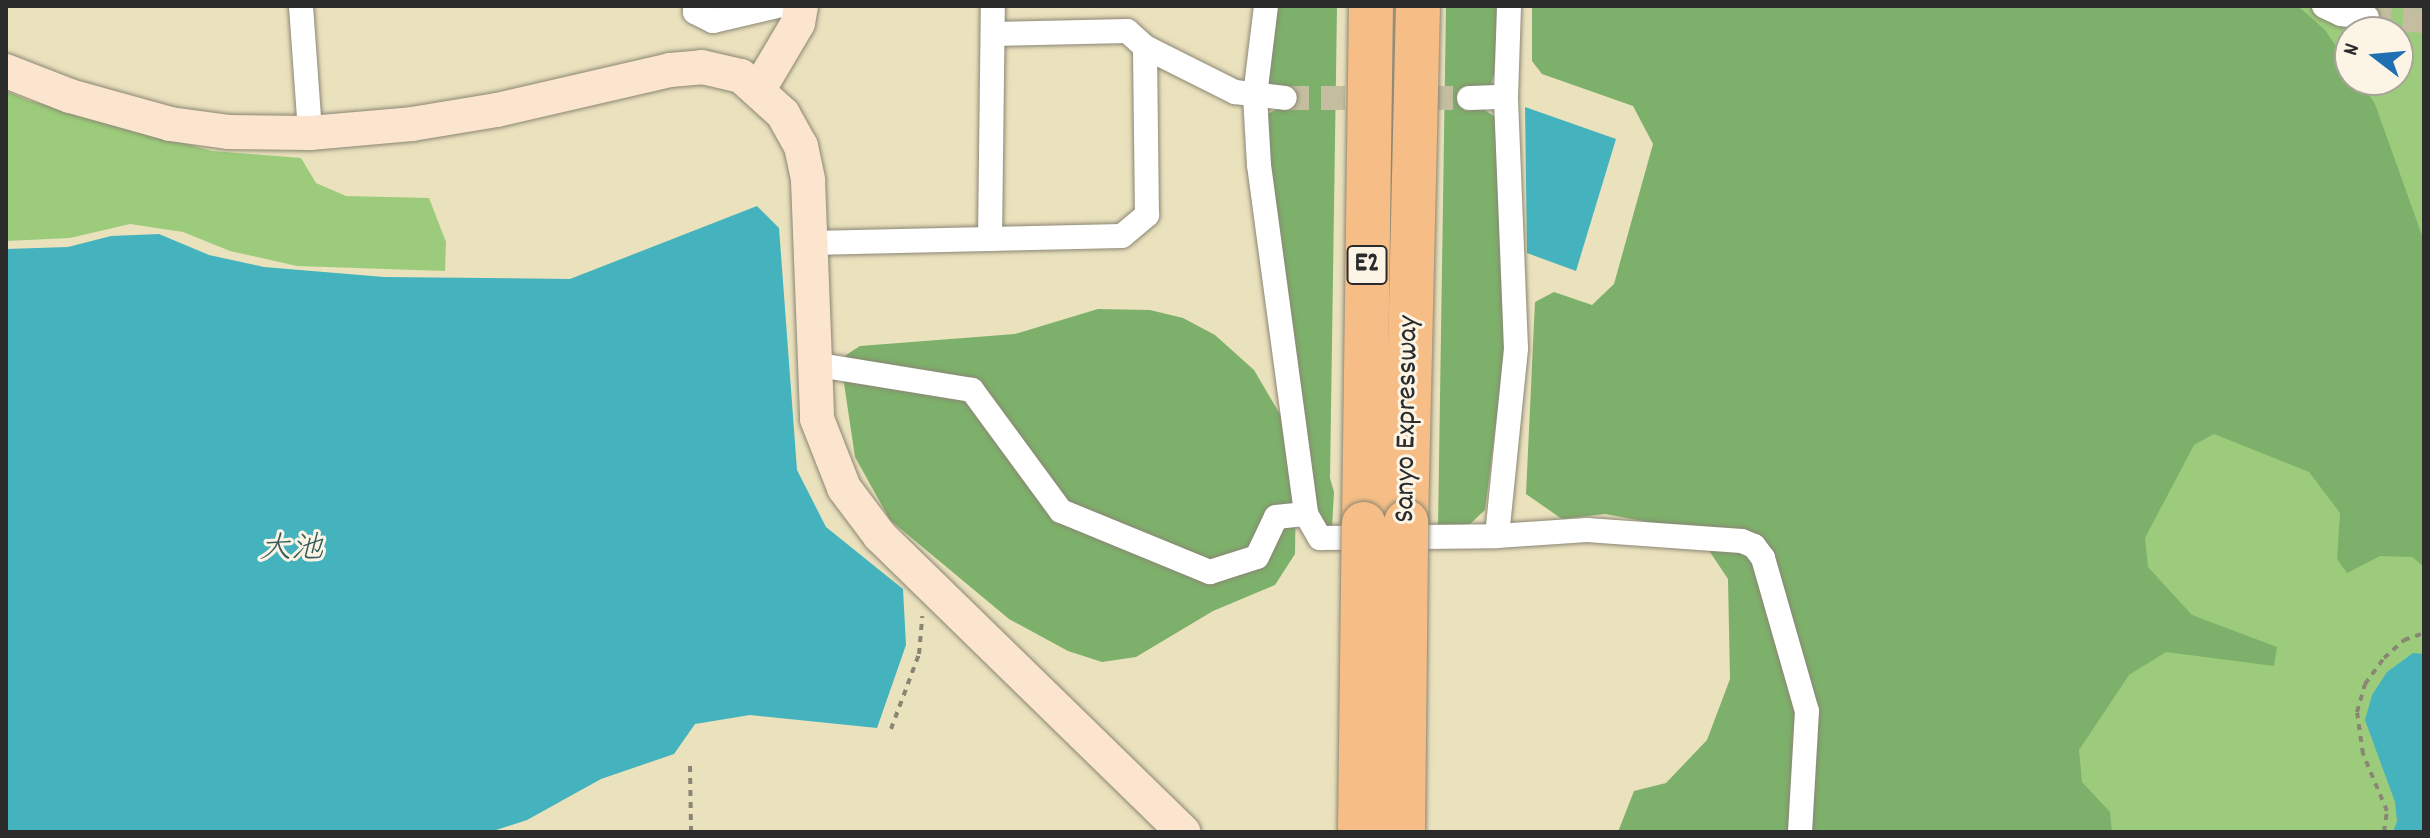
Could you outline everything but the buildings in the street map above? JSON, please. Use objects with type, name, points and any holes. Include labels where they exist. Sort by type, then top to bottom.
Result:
[{"type":"highway","name":"Sanyo Expressway","points":[[1371,6],[1385,523],[1403,832]]},
{"type":"highway","name":"Sanyo Expressway","points":[[1360,832],[1417,92],[1420,6]]},
{"type":"street","points":[[301,6],[310,133]]},
{"type":"street","points":[[695,6],[695,12],[713,21],[778,6]]},
{"type":"street","points":[[759,89],[798,23],[801,6]]},
{"type":"street","points":[[990,239],[993,6]]},
{"type":"street","points":[[1266,6],[1255,96],[1267,241],[1306,514],[1320,538],[1497,536],[1587,530],[1727,539],[1754,546],[1763,558],[1807,711],[1808,741],[1800,832]]},
{"type":"street","points":[[1497,536],[1516,348],[1506,97],[1509,6]]},
{"type":"street","points":[[2324,6],[2341,14],[2358,16]]},
{"type":"street","points":[[993,34],[1127,31],[1145,47],[1235,92],[1285,98]]},
{"type":"street","points":[[811,243],[1122,236],[1147,215],[1145,47]]},
{"type":"street","points":[[6,71],[70,96],[170,124],[229,132],[310,133],[412,124],[497,110],[670,70],[702,67],[741,76],[759,89],[783,114],[801,146],[808,180],[817,419],[844,488],[880,536],[1183,832]]},
{"type":"street","points":[[1469,98],[1506,97]]},
{"type":"street","points":[[813,364],[972,390],[1061,511],[1210,572],[1257,557],[1276,517],[1306,514]]},
{"type":"path","points":[[891,729],[919,654],[924,597],[930,585]]},
{"type":"path","points":[[2384,832],[2387,811],[2363,754],[2357,712],[2365,684],[2384,658],[2404,640],[2424,633]]},
{"type":"path","points":[[690,766],[691,832]]},
{"type":"green space","points":[[1276,6],[1337,6],[1330,478],[1334,492],[1332,527],[1324,525],[1313,509],[1272,212],[1267,114],[1282,107],[1268,81]]},
{"type":"green space","points":[[1446,6],[1499,6],[1494,74],[1491,85],[1482,89],[1482,108],[1498,119],[1504,360],[1485,510],[1470,524],[1438,529]]},
{"type":"green space","points":[[1532,6],[2298,6],[2325,30],[2334,43],[2334,96],[2370,96],[2375,104],[2424,241],[2424,567],[2412,557],[2380,556],[2347,573],[2337,559],[2340,513],[2309,472],[2214,434],[2194,445],[2145,538],[2148,567],[2192,615],[2277,647],[2274,666],[2166,652],[2129,675],[2079,750],[2082,782],[2110,812],[2112,832],[1618,832],[1634,791],[1666,783],[1707,740],[1730,679],[1728,579],[1708,549],[1669,526],[1605,514],[1562,519],[1526,494],[1535,302],[1554,292],[1592,305],[1614,284],[1653,144],[1633,106],[1542,74],[1532,61]]},
{"type":"green space","points":[[2270,6],[2424,6],[2424,832],[2053,832]]},
{"type":"green space","points":[[6,91],[27,100],[212,151],[301,158],[316,183],[346,196],[429,198],[446,242],[445,271],[297,266],[230,251],[183,232],[130,224],[70,238],[6,241]]},
{"type":"green space","points":[[1098,309],[1150,310],[1183,318],[1215,335],[1254,370],[1281,416],[1296,486],[1295,554],[1275,585],[1213,611],[1136,657],[1102,662],[1068,651],[1009,619],[890,520],[855,457],[842,370],[846,355],[860,346],[1015,334]]},
{"type":"water","points":[[1525,107],[1616,139],[1576,271],[1527,253]]},
{"type":"water","name":"大池","points":[[757,206],[779,228],[797,470],[826,527],[903,589],[906,645],[877,728],[750,715],[695,724],[674,754],[601,779],[527,820],[490,832],[6,832],[6,249],[68,247],[111,236],[159,234],[209,255],[264,267],[384,277],[570,279]]},
{"type":"water","points":[[2413,653],[2424,654],[2424,832],[2393,832],[2397,821],[2395,802],[2365,720],[2372,695],[2387,672]]},
{"type":"tunnel","points":[[2414,20],[2424,21]]},
{"type":"tunnel","points":[[1285,98],[1469,98]]}]
